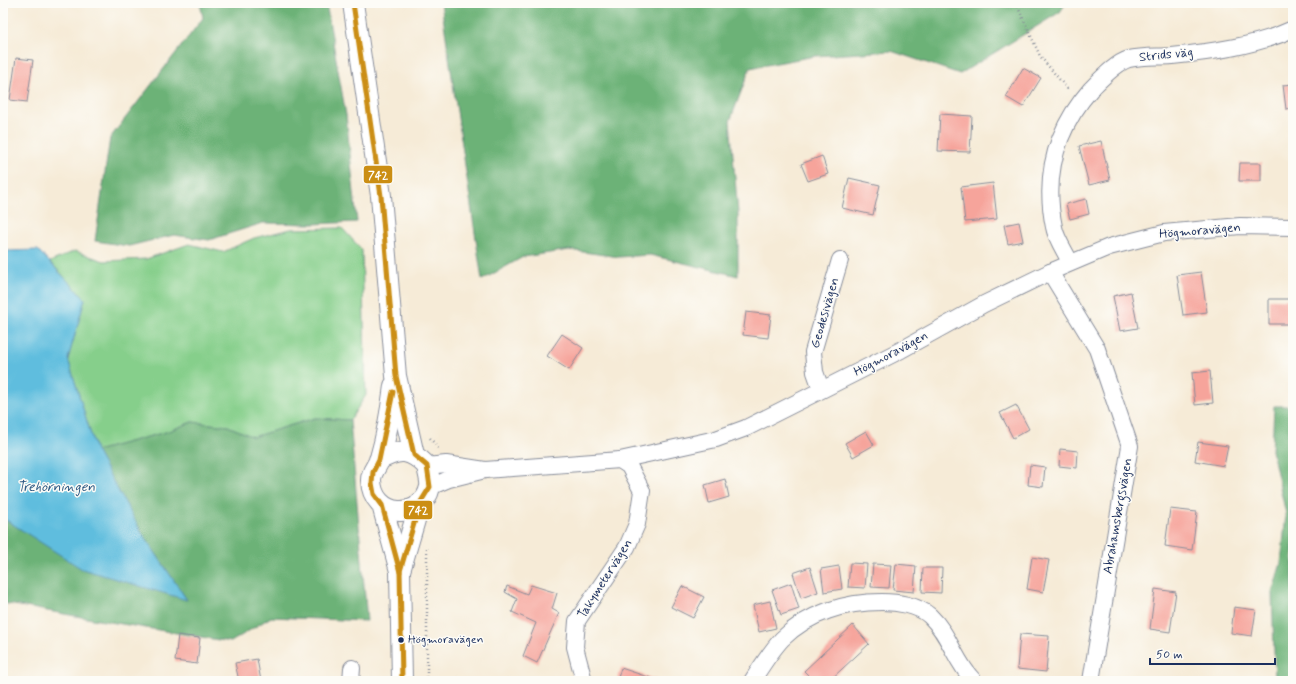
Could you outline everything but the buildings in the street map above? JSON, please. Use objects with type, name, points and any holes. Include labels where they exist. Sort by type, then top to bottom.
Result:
[{"type":"main road","points":[[353,3],[381,196],[396,376],[420,461],[425,495],[400,571]]},
{"type":"main road","points":[[396,376],[389,419],[379,460],[374,468],[371,478],[371,488],[375,497],[382,505],[395,512],[409,511],[425,495]]},
{"type":"main road","points":[[379,460],[391,453],[403,451],[420,461]]},
{"type":"main road","points":[[382,505],[400,571],[402,681]]},
{"type":"street","name":"Strids väg","points":[[1070,262],[1054,228],[1050,193],[1052,171],[1059,138],[1079,103],[1102,77],[1128,59],[1173,56],[1253,43],[1293,29]]},
{"type":"street","name":"Högmoravägen","points":[[425,495],[449,479],[485,470],[620,460],[716,439],[746,428],[821,389],[849,377],[928,333],[1070,262],[1109,247],[1164,233],[1240,226],[1293,227]]},
{"type":"street","name":"Geodesivägen","points":[[821,389],[815,372],[813,352],[840,260]]},
{"type":"street","name":"Abrahamsbergsvägen","points":[[1050,272],[1098,349],[1130,446],[1092,680]]},
{"type":"street","name":"Takymetervägen","points":[[584,681],[575,647],[577,621],[627,547],[637,524],[642,491],[629,466],[620,460]]},
{"type":"street","name":"Högmoravägen","points":[[420,461],[485,470]]},
{"type":"street","points":[[752,681],[783,639],[815,615],[840,606],[868,602],[894,602],[916,608],[930,615],[946,635],[965,672],[974,681]]},
{"type":"path","points":[[1016,3],[1040,56],[1079,103]]},
{"type":"green space","points":[[200,3],[326,3],[346,115],[357,222],[313,224],[263,223],[209,240],[174,235],[129,246],[95,241],[110,138],[203,18]]},
{"type":"green space","points":[[441,3],[1066,3],[1060,12],[960,74],[891,51],[815,56],[750,68],[730,121],[738,213],[738,276],[650,255],[619,257],[569,250],[523,257],[482,280]]},
{"type":"green space","points":[[342,228],[362,250],[366,395],[350,420],[315,418],[253,437],[228,426],[192,422],[166,432],[96,451],[68,359],[85,299],[50,262],[75,251],[104,261],[146,259],[189,244],[223,252],[254,238],[291,229]]},
{"type":"green space","points":[[1274,406],[1293,406],[1293,681],[1275,680],[1272,593],[1281,563],[1286,514],[1272,451]]},
{"type":"green space","points":[[315,418],[350,420],[367,621],[271,617],[231,642],[3,603],[3,518],[23,530],[187,600],[142,533],[96,451],[166,432],[192,422],[228,426],[253,437]]},
{"type":"water","name":"Trehörningen","points":[[38,250],[85,299],[68,359],[96,451],[142,533],[187,600],[82,569],[3,518],[3,251]]},
{"type":"transit line","name":"742","points":[[353,3],[381,196],[396,376],[414,455],[427,466],[430,487],[420,503],[400,571],[402,681]]},
{"type":"transit line","name":"742","points":[[393,392],[379,460],[373,472],[372,483],[374,494],[382,505],[400,572]]},
{"type":"place","name":"Högmoravägen","points":[[401,640]]}]
